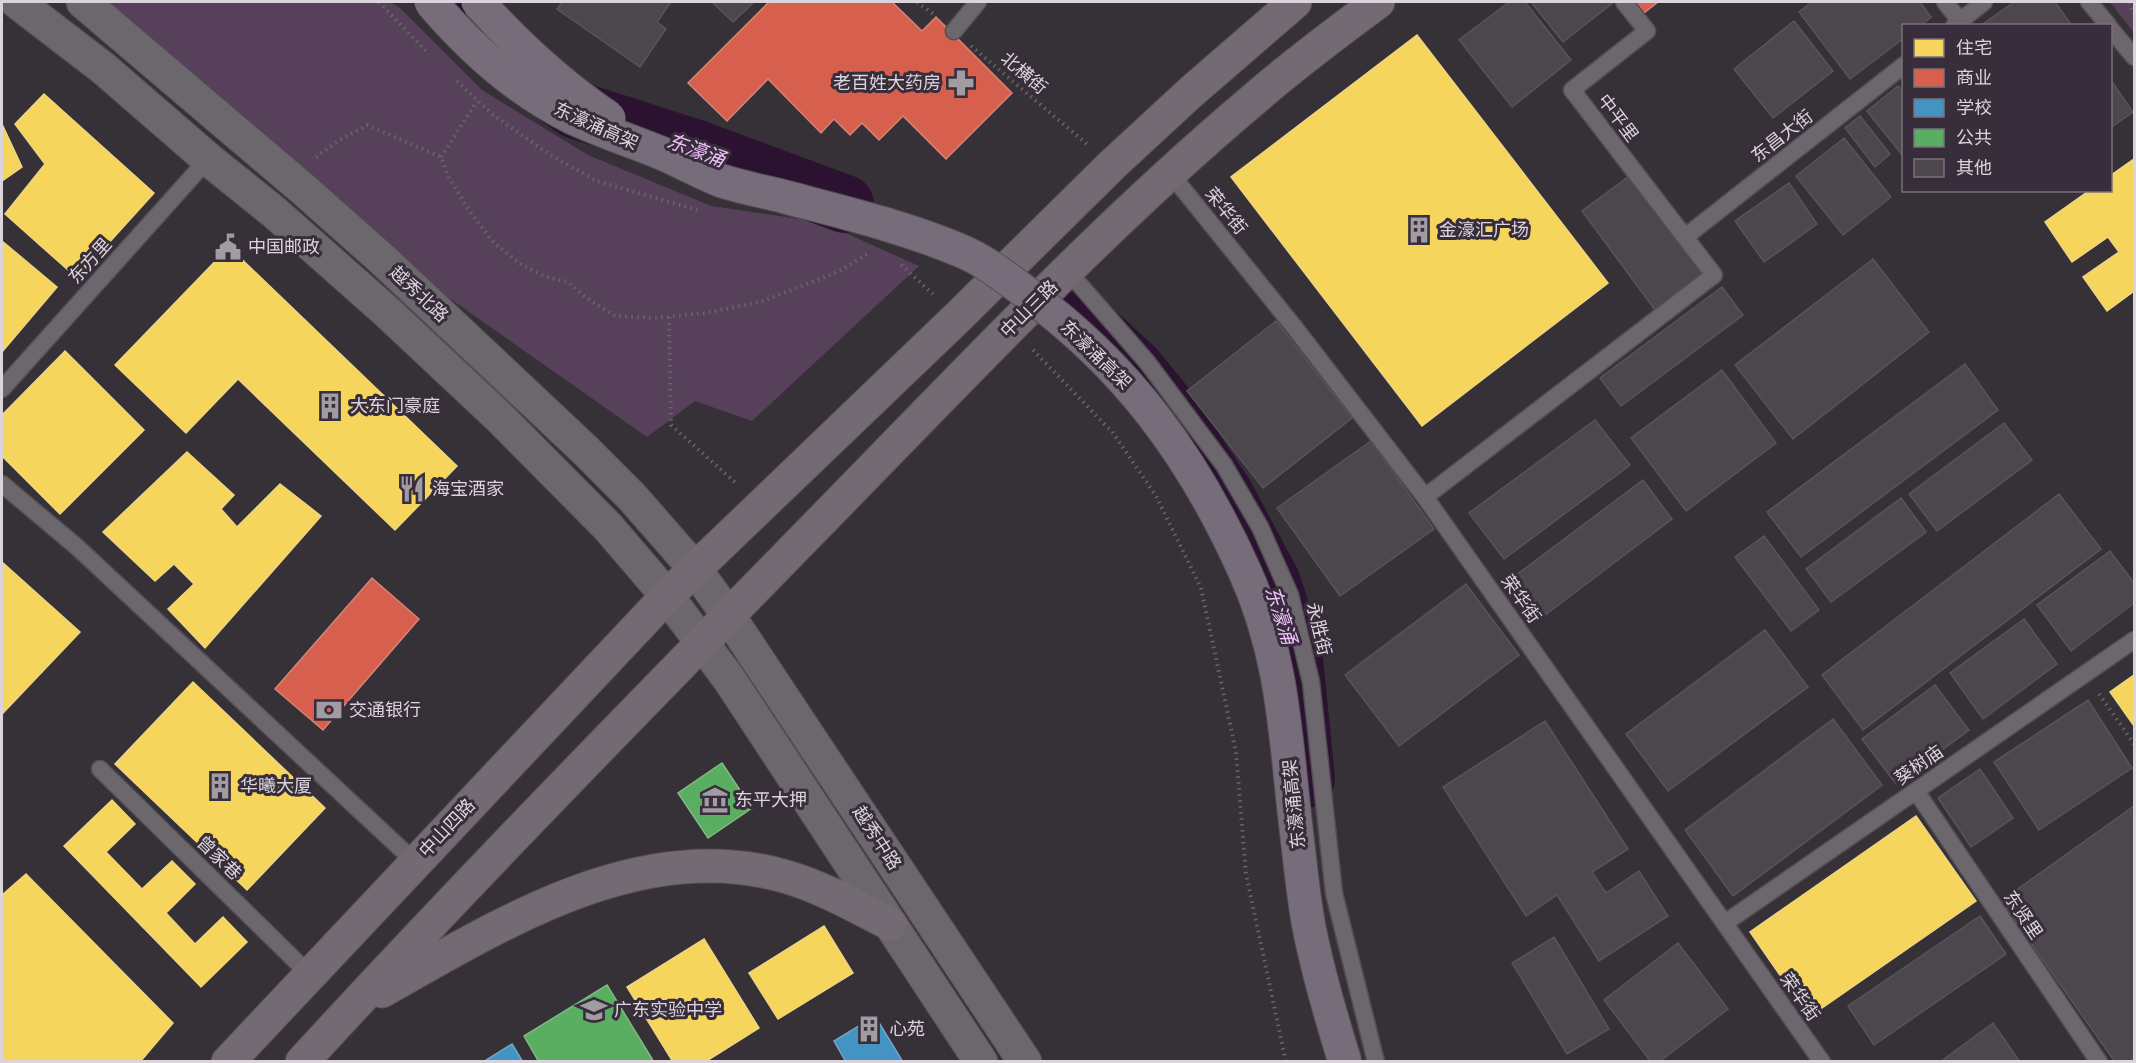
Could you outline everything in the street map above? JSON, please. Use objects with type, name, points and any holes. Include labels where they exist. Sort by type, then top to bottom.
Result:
[{"type":"highway","name":"东濠涌高架","points":[[431,2],[479,54],[508,78],[536,98],[573,118],[664,154],[720,180],[865,218],[962,251],[1040,302],[1123,378],[1162,425],[1206,492],[1247,576],[1266,628],[1281,695],[1309,925],[1327,1001],[1347,1062]]},
{"type":"highway","name":"东濠涌高架","points":[[478,2],[499,25],[566,86],[608,117],[630,129],[690,155],[735,170],[809,186],[886,209],[930,229],[1000,268],[1096,345],[1149,402],[1205,487],[1243,558],[1272,637],[1286,692],[1303,855],[1313,923],[1347,1062]]},
{"type":"main road","name":"越秀北路","points":[[17,2],[104,68],[208,159],[274,212],[387,312],[500,418],[608,527],[667,596],[702,642]]},
{"type":"main road","name":"越秀北路","points":[[83,2],[383,260],[585,450],[632,497],[695,569],[728,615]]},
{"type":"main road","points":[[667,596],[1112,165],[1191,92],[1295,2]]},
{"type":"main road","name":"中山三路","points":[[702,642],[1067,270],[1170,173],[1270,85],[1378,2]]},
{"type":"main road","name":"中山四路","points":[[228,1062],[667,596]]},
{"type":"main road","name":"越秀中路","points":[[728,615],[1025,1062]]},
{"type":"main road","points":[[302,1062],[702,642]]},
{"type":"main road","name":"越秀中路","points":[[702,642],[761,726],[981,1062]]},
{"type":"main road","points":[[352,1008],[494,928],[550,903],[604,882],[662,870],[711,866],[747,869],[785,877],[820,888],[890,924]]},
{"type":"lane","points":[[954,32],[978,2]]},
{"type":"lane","name":"中平里","points":[[1425,497],[1714,275],[1572,90],[1647,31],[1624,2]]},
{"type":"lane","points":[[1945,2],[1957,23],[1984,2]]},
{"type":"lane","points":[[2089,2],[2107,24]]},
{"type":"lane","points":[[2112,30],[2134,57]]},
{"type":"lane","name":"东昌大街","points":[[1685,237],[1902,67]]},
{"type":"lane","name":"东方里","points":[[2,389],[208,159]]},
{"type":"lane","name":"荣华街","points":[[1170,173],[1295,328],[1425,497],[1822,1062]]},
{"type":"lane","name":"永胜街","points":[[1067,270],[1147,362],[1224,465],[1260,526],[1290,595],[1311,682],[1334,893],[1376,1062]]},
{"type":"lane","points":[[2,484],[77,547],[415,862]]},
{"type":"lane","name":"葵树庙","points":[[1725,923],[2134,640]]},
{"type":"lane","name":"曾家巷","points":[[100,769],[309,974]]},
{"type":"lane","name":"东贤里","points":[[1916,791],[2099,1062]]},
{"type":"path","name":"北横街","points":[[917,2],[1112,165]]},
{"type":"path","points":[[441,157],[477,101]]},
{"type":"path","points":[[288,176],[340,140],[367,125],[441,157],[449,178],[471,213],[495,243],[522,265],[546,277],[568,282],[585,297],[615,316],[669,317],[706,313],[763,301],[840,271],[874,249]]},
{"type":"path","points":[[669,317],[670,425],[760,505]]},
{"type":"path","points":[[1010,327],[1113,433],[1156,496],[1201,588],[1236,752],[1245,874],[1286,1062]]},
{"type":"path","points":[[1047,365],[1055,357]]},
{"type":"path","points":[[2085,674],[2134,744]]},
{"type":"shaded area","points":[[99,2],[390,2],[400,8],[482,90],[588,155],[711,206],[821,222],[919,266],[752,421],[695,401],[647,437],[439,291]]},
{"type":"shaded area","points":[[2110,2],[2134,2],[2134,33]]},
{"type":"building: 住宅","name":"金濠汇广场","points":[[1417,35],[1608,283],[1422,426],[1231,177]]},
{"type":"building: 住宅","points":[[44,94],[154,193],[77,278],[5,214],[45,164],[15,124]]},
{"type":"building: 住宅","points":[[2,124],[22,167],[2,181]]},
{"type":"building: 住宅","points":[[2134,159],[2134,291],[2107,311],[2083,277],[2119,252],[2108,237],[2072,262],[2045,222],[2087,192],[2112,192],[2112,175]]},
{"type":"building: 住宅","points":[[2,241],[57,287],[2,352]]},
{"type":"building: 住宅","name":"大东门豪庭","points":[[229,247],[457,466],[395,530],[238,379],[186,433],[115,365]]},
{"type":"building: 住宅","points":[[65,351],[144,430],[60,514],[2,456],[2,415]]},
{"type":"building: 住宅","points":[[187,452],[234,495],[221,509],[237,527],[280,484],[321,516],[205,648],[168,609],[194,584],[174,564],[155,581],[103,532]]},
{"type":"building: 住宅","points":[[2,562],[80,632],[2,714]]},
{"type":"building: 住宅","points":[[2134,675],[2134,726],[2110,692]]},
{"type":"building: 住宅","name":"华曦大厦","points":[[193,682],[325,808],[247,890],[115,764]]},
{"type":"building: 住宅","points":[[112,800],[135,824],[106,852],[142,889],[172,861],[195,884],[166,913],[195,944],[223,917],[247,942],[201,987],[64,846]]},
{"type":"building: 住宅","points":[[1916,816],[1976,901],[1809,1017],[1750,932]]},
{"type":"building: 住宅","points":[[26,874],[173,1023],[140,1062],[2,1062],[2,895]]},
{"type":"building: 住宅","points":[[824,926],[853,973],[778,1019],[749,973]]},
{"type":"building: 住宅","points":[[704,939],[759,1028],[705,1062],[673,1062],[627,987]]},
{"type":"building: 商业","points":[[769,2],[892,2],[922,31],[936,17],[1012,93],[946,159],[903,116],[879,140],[862,123],[850,135],[834,119],[821,133],[768,79],[727,121],[688,83]]},
{"type":"building: 商业","points":[[1635,2],[1658,2],[1644,13]]},
{"type":"building: 商业","points":[[372,578],[419,619],[323,730],[275,689]]},
{"type":"building: 学校","name":"心苑","points":[[875,1016],[903,1062],[846,1062],[834,1041]]},
{"type":"building: 学校","points":[[512,1044],[523,1062],[483,1062]]},
{"type":"building: 公共","name":"东平大押","points":[[722,763],[752,808],[708,838],[678,793]]},
{"type":"building: 公共","name":"广东实验中学","points":[[607,985],[654,1062],[539,1062],[524,1036]]},
{"type":"building: 其他","points":[[562,2],[671,2],[657,22],[666,29],[640,67],[557,9]]},
{"type":"building: 其他","points":[[712,2],[754,2],[733,22]]},
{"type":"building: 其他","points":[[1509,2],[1525,2],[1571,60],[1512,107],[1459,40]]},
{"type":"building: 其他","points":[[1531,2],[1614,2],[1563,42]]},
{"type":"building: 其他","points":[[1812,2],[1920,2],[1931,17],[1922,24],[1902,24],[1902,40],[1850,79],[1799,12]]},
{"type":"building: 其他","points":[[2014,2],[2055,2],[2071,24],[1983,24]]},
{"type":"building: 其他","points":[[1794,21],[1833,71],[1773,118],[1734,69]]},
{"type":"building: 其他","points":[[2112,82],[2133,112],[2112,127]]},
{"type":"building: 其他","points":[[1898,86],[1902,90],[1902,155],[1867,111]]},
{"type":"building: 其他","points":[[1860,116],[1890,154],[1875,167],[1845,128]]},
{"type":"building: 其他","points":[[1844,138],[1891,197],[1843,235],[1796,176]]},
{"type":"building: 其他","points":[[1632,174],[1705,273],[1655,310],[1582,211]]},
{"type":"building: 其他","points":[[1789,183],[1817,224],[1764,262],[1735,221]]},
{"type":"building: 其他","points":[[1873,259],[1929,332],[1793,439],[1735,365]]},
{"type":"building: 其他","points":[[1722,287],[1743,315],[1621,406],[1600,378]]},
{"type":"building: 其他","points":[[1276,321],[1352,418],[1263,488],[1187,391]]},
{"type":"building: 其他","points":[[1965,364],[1998,410],[1801,557],[1767,512]]},
{"type":"building: 其他","points":[[1722,370],[1776,443],[1686,511],[1631,438]]},
{"type":"building: 其他","points":[[1595,420],[1630,465],[1504,559],[1469,513]]},
{"type":"building: 其他","points":[[2004,423],[2032,460],[1937,531],[1909,494]]},
{"type":"building: 其他","points":[[1371,441],[1434,529],[1340,596],[1277,508]]},
{"type":"building: 其他","points":[[1643,480],[1672,519],[1545,615],[1515,576]]},
{"type":"building: 其他","points":[[2059,494],[2101,549],[1863,730],[1822,675]]},
{"type":"building: 其他","points":[[1901,498],[1926,532],[1831,602],[1806,569]]},
{"type":"building: 其他","points":[[1764,536],[1819,610],[1791,631],[1735,557]]},
{"type":"building: 其他","points":[[2110,551],[2134,583],[2134,603],[2071,651],[2037,605]]},
{"type":"building: 其他","points":[[1466,584],[1519,655],[1399,746],[1345,675]]},
{"type":"building: 其他","points":[[2024,619],[2057,664],[1983,719],[1950,673]]},
{"type":"building: 其他","points":[[1765,630],[1808,687],[1668,791],[1626,734]]},
{"type":"building: 其他","points":[[1935,685],[1969,730],[1896,784],[1862,739]]},
{"type":"building: 其他","points":[[2088,700],[2132,768],[2039,830],[1994,762]]},
{"type":"building: 其他","points":[[1833,719],[1882,785],[1733,896],[1685,830]]},
{"type":"building: 其他","points":[[1545,721],[1628,849],[1592,872],[1606,893],[1639,871],[1668,916],[1599,961],[1557,895],[1526,916],[1443,787]]},
{"type":"building: 其他","points":[[1980,769],[2013,818],[1971,847],[1938,798]]},
{"type":"building: 其他","points":[[2134,806],[2134,1062],[2115,1062],[2001,901]]},
{"type":"building: 其他","points":[[1980,916],[2006,954],[1874,1045],[1848,1006]]},
{"type":"building: 其他","points":[[1554,937],[1609,1029],[1567,1054],[1512,963]]},
{"type":"building: 其他","points":[[1678,943],[1728,1009],[1659,1062],[1651,1062],[1604,1000]]},
{"type":"building: 其他","points":[[1993,1023],[2020,1062],[1940,1062]]},
{"type":"waterway","name":"东濠涌","points":[[456,2],[515,67],[576,110],[694,148],[845,204]]},
{"type":"waterway","name":"东濠涌","points":[[1071,309],[1135,368],[1166,406],[1225,495],[1272,583],[1293,650],[1306,779]]},
{"type":"place","name":"老百姓大药房","points":[[961,83]]},
{"type":"place","name":"金濠汇广场","points":[[1419,230]]},
{"type":"place","name":"中国邮政","points":[[228,247]]},
{"type":"place","name":"大东门豪庭","points":[[330,406]]},
{"type":"place","name":"海宝酒家","points":[[412,489]]},
{"type":"place","name":"交通银行","points":[[329,710]]},
{"type":"place","name":"华曦大厦","points":[[220,786]]},
{"type":"place","name":"东平大押","points":[[715,800]]},
{"type":"place","name":"广东实验中学","points":[[594,1010]]},
{"type":"place","name":"心苑","points":[[869,1029]]}]
